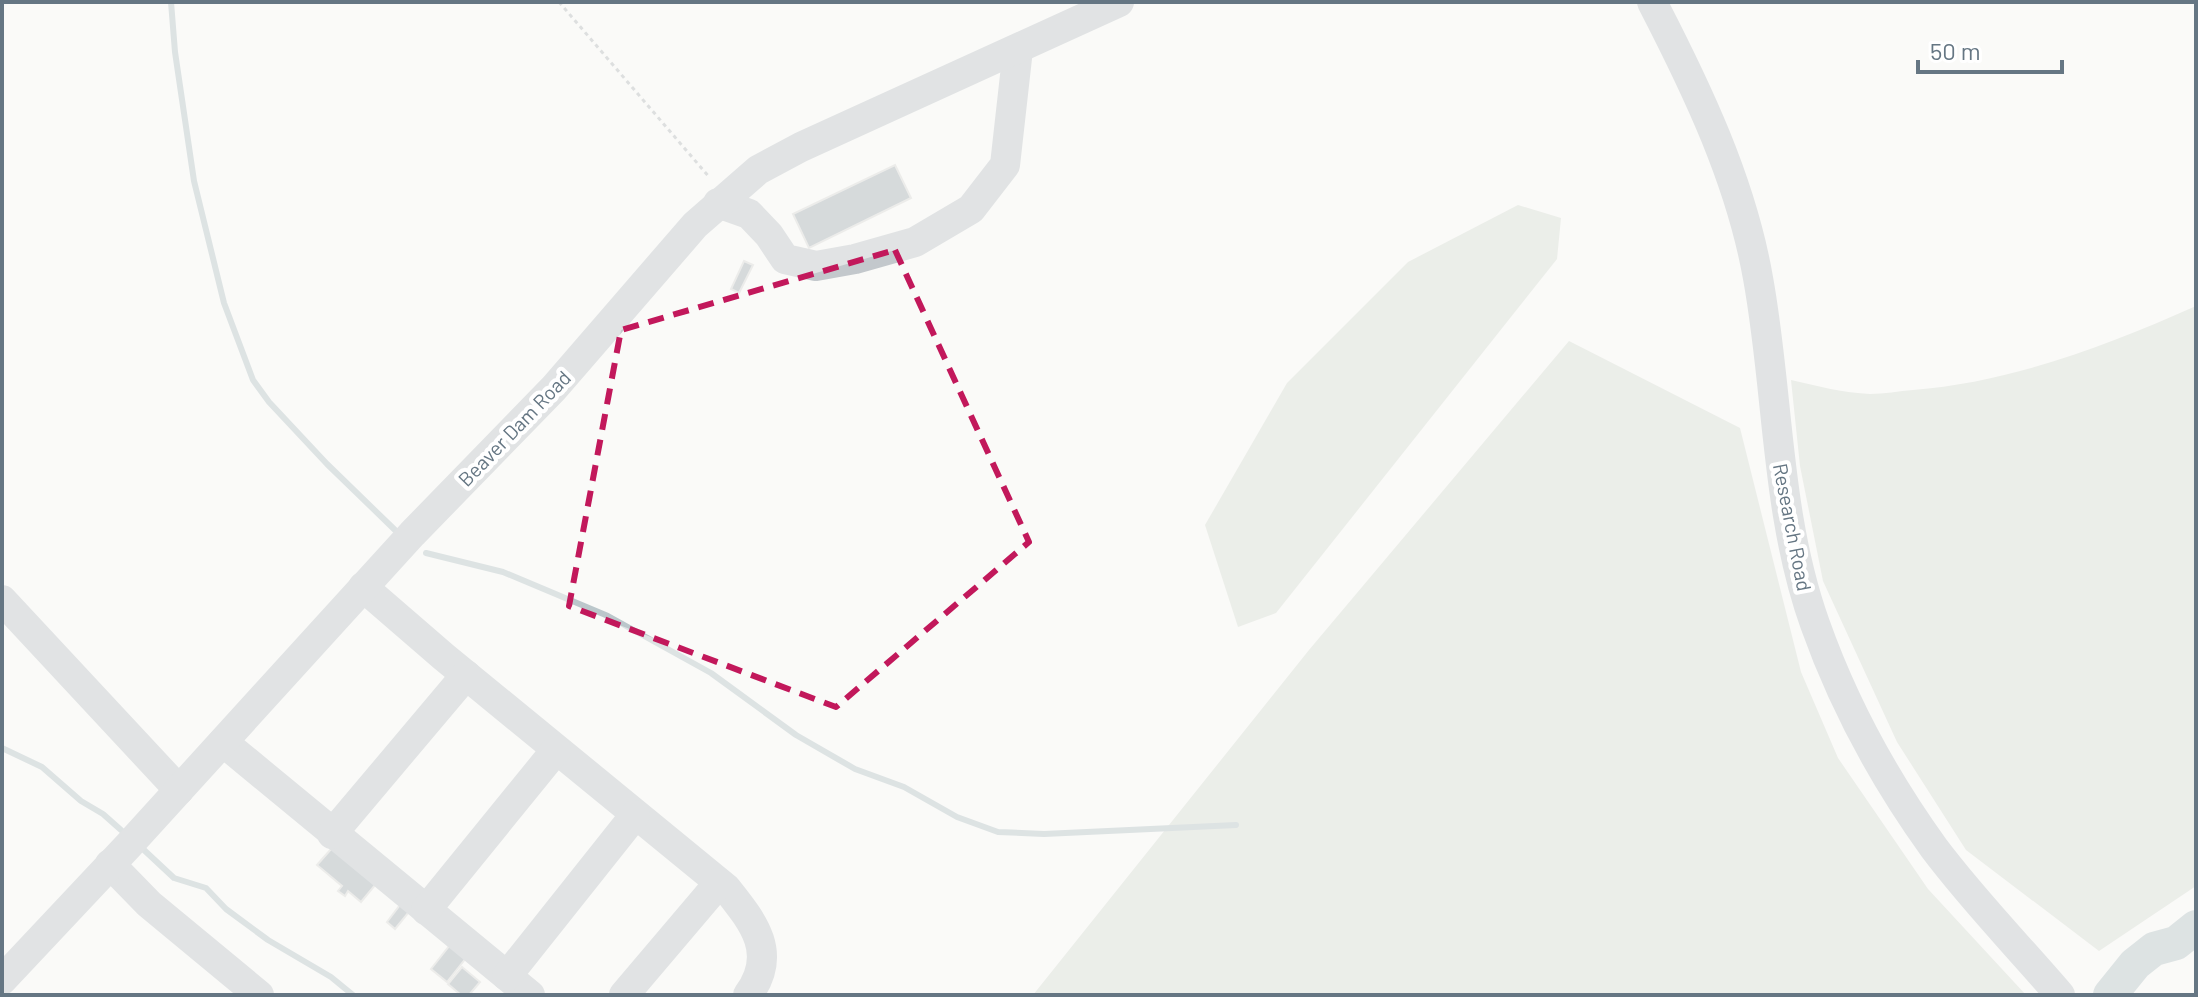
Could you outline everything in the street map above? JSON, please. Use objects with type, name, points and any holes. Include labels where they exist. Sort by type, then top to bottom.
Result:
[{"type":"street","name":"Beaver Dam Road","points":[[2,980],[363,587],[554,388],[695,225],[722,200],[758,170],[801,147],[1119,2]]},
{"type":"street","name":"Research Road","points":[[1652,2],[1729,171],[1752,244],[1766,330],[1780,469],[1803,584],[1832,665],[1849,704],[1903,804],[1993,921],[2060,995]]},
{"type":"street","points":[[722,200],[749,214],[769,235],[785,259],[816,266],[915,242],[971,209],[1005,165],[1018,49]]},
{"type":"street","points":[[363,587],[719,883],[741,906],[760,935],[763,951],[748,995]]},
{"type":"street","points":[[2,600],[179,790]]},
{"type":"street","points":[[332,834],[466,675]]},
{"type":"street","points":[[223,742],[518,986],[635,815]]},
{"type":"street","points":[[426,910],[556,750]]},
{"type":"street","points":[[110,864],[149,904],[259,995]]},
{"type":"street","points":[[624,995],[719,883]]},
{"type":"path","points":[[559,2],[722,200]]},
{"type":"highlighted area","points":[[895,250],[1029,542],[836,707],[569,606],[621,330]]},
{"type":"shaded area","points":[[1518,205],[1561,218],[1557,259],[1276,613],[1238,627],[1205,525],[1287,383],[1408,262]]},
{"type":"shaded area","points":[[2196,306],[2196,886],[2099,951],[1966,850],[1897,742],[1823,581],[1800,466],[1791,380],[1870,394],[1950,386],[2058,360]]},
{"type":"shaded area","points":[[1569,341],[1740,428],[1801,672],[1838,758],[1928,889],[2026,995],[1033,995],[1309,650]]},
{"type":"building","points":[[895,165],[911,198],[809,248],[793,214]]},
{"type":"building","points":[[744,261],[753,265],[739,293],[731,289]]},
{"type":"building","points":[[332,848],[376,884],[361,902],[348,891],[345,896],[338,891],[342,886],[317,865]]},
{"type":"building","points":[[400,905],[409,912],[395,929],[387,922]]},
{"type":"building","points":[[450,945],[466,958],[447,982],[431,969]]},
{"type":"building","points":[[462,967],[480,982],[469,995],[461,995],[448,984]]},
{"type":"waterway","points":[[171,2],[175,52],[194,181],[224,303],[253,380],[269,402],[327,464],[395,530]]},
{"type":"waterway","points":[[426,553],[503,572],[608,616],[711,673],[796,735],[855,769],[904,787],[957,817],[998,832],[1044,834],[1236,825]]},
{"type":"waterway","points":[[2,748],[42,767],[121,830]]},
{"type":"waterway","points":[[144,850],[174,878],[206,888],[226,909],[268,940],[331,977],[353,995]]},
{"type":"waterway","points":[[2110,995],[2135,964],[2154,949],[2176,943],[2196,927]]},
{"type":"waterway","points":[[2176,943],[2196,944]]}]
